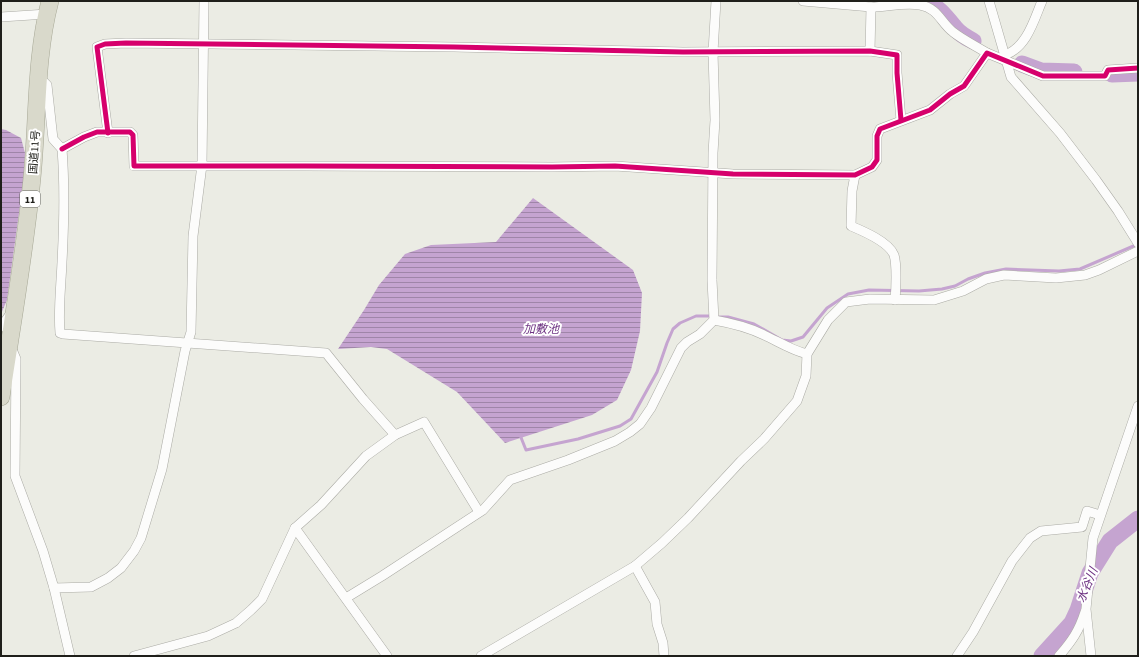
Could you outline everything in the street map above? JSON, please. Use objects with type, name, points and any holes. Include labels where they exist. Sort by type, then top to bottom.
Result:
[{"type":"highway","name":"国道11号","points":[[1,397],[22,270],[32,185],[39,77],[49,7]]},
{"type":"street","points":[[54,588],[91,587],[108,578],[121,568],[134,551],[141,538],[162,469],[185,351],[191,332],[193,236],[202,165],[204,1]]},
{"type":"street","points":[[346,598],[483,510],[510,480],[568,460],[615,441],[640,424],[651,408],[681,348],[687,342],[700,334],[714,320],[712,280],[715,120],[713,52],[716,1]]},
{"type":"street","points":[[803,1],[871,7],[912,4],[922,5],[938,15],[952,32],[987,53],[1006,59],[1043,76],[1105,76],[1108,70],[1138,68]]},
{"type":"street","points":[[481,656],[635,566],[688,518],[741,461],[764,439],[797,400],[806,376],[806,354],[828,320],[846,302],[895,294],[934,300],[963,291],[986,279],[1004,275],[1056,278],[1085,275],[1099,270],[1138,245],[1118,211],[1087,168],[1060,133],[1011,77],[989,1]]},
{"type":"street","points":[[1006,59],[1026,38],[1042,1]]},
{"type":"street","points":[[1,17],[49,7]]},
{"type":"street","points":[[870,51],[871,7]]},
{"type":"street","points":[[108,133],[97,47],[105,44],[126,43],[713,52],[870,51],[897,55],[901,120]]},
{"type":"street","points":[[62,149],[97,132],[130,132],[133,135],[134,166],[615,166],[733,174],[855,175],[872,167],[877,160],[877,136],[880,129],[930,110],[950,94],[964,86],[987,53]]},
{"type":"street","points":[[39,77],[47,85],[53,139],[62,149],[65,182],[63,261],[59,322],[60,333],[326,353],[367,404],[395,435]]},
{"type":"street","points":[[855,175],[852,191],[851,226],[885,244],[894,255],[895,294]]},
{"type":"street","points":[[1,327],[15,309]]},
{"type":"street","points":[[714,320],[735,324],[763,334],[793,350],[806,354]]},
{"type":"street","points":[[10,343],[16,359],[15,476],[43,551],[54,588],[70,656]]},
{"type":"street","points":[[1091,656],[1086,609],[1093,538],[1138,406]]},
{"type":"street","points":[[134,656],[208,636],[236,623],[262,599],[295,528],[321,505],[366,456],[395,435],[424,422],[479,512]]},
{"type":"street","points":[[958,656],[1012,561],[1030,538],[1040,531],[1082,527],[1087,511],[1100,516]]},
{"type":"street","points":[[295,528],[387,656]]},
{"type":"street","points":[[635,566],[655,602],[657,624],[663,643],[664,656]]},
{"type":"street","points":[[1059,656],[1080,628],[1086,609]]},
{"type":"water","points":[[1,129],[21,138],[25,153],[24,177],[7,300],[1,314]]},
{"type":"water","name":"加敷池","points":[[533,198],[633,270],[642,293],[640,331],[631,370],[617,400],[592,415],[505,443],[457,392],[387,349],[371,347],[338,349],[379,285],[405,254],[431,245],[496,242]]},
{"type":"waterway","points":[[863,1],[896,1]]},
{"type":"waterway","points":[[924,1],[938,9],[959,32],[973,41]]},
{"type":"waterway","points":[[1022,64],[1041,71],[1074,72]]},
{"type":"waterway","points":[[1112,74],[1138,73]]},
{"type":"waterway","points":[[719,317],[728,317],[754,324],[782,340],[791,341],[803,337],[827,308],[848,294],[869,290],[919,291],[942,289],[955,286],[968,279],[985,273],[1006,269],[1059,271],[1080,269],[1138,244]]},
{"type":"waterway","points":[[520,435],[526,450],[578,439],[620,426],[631,419],[657,372],[673,329],[680,323],[696,316],[713,316]]},
{"type":"waterway","name":"水谷川","points":[[1042,656],[1072,623],[1078,610],[1090,573],[1110,541],[1138,519]]},
{"type":"cycle path","points":[[108,133],[97,47],[105,44],[126,43],[454,47],[683,52],[870,51],[897,55],[901,120]]},
{"type":"cycle path","points":[[62,149],[97,132],[130,132],[133,135],[134,166],[615,166],[733,174],[855,175],[872,167],[877,160],[877,136],[880,129],[930,110],[950,94],[964,86],[987,53],[1043,76],[1105,76],[1108,70],[1138,68]]}]
